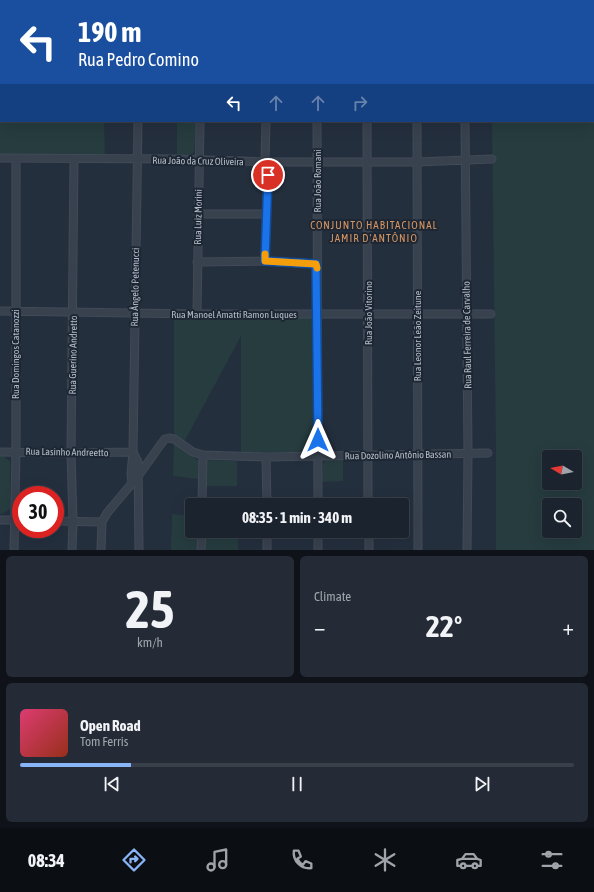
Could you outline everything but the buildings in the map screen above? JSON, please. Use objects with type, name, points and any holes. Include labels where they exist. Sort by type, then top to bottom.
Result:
[{"type":"street","name":"Rua Ângelo Petenucci","points":[[132,483],[138,122]]},
{"type":"street","name":"Rua Luiz Morini","points":[[196,314],[200,122]]},
{"type":"street","points":[[265,261],[267,214],[266,122]]},
{"type":"street","name":"Rua João Romani","points":[[317,122],[316,264],[318,498]]},
{"type":"street","name":"Rua João Vitorino","points":[[368,122],[368,498]]},
{"type":"street","name":"Rua Leonor Leão Zeitune","points":[[417,122],[418,550]]},
{"type":"street","name":"Rua Raul Ferreira de Carvalho","points":[[465,122],[468,454],[467,550]]},
{"type":"street","name":"Rua João da Cruz Oliveira","points":[[0,158],[266,162],[417,162],[492,159]]},
{"type":"street","name":"Rua Domingos Catanozzi","points":[[16,159],[15,311],[17,486]]},
{"type":"street","name":"Rua Guerino Andretto","points":[[72,550],[73,521],[71,453],[74,160]]},
{"type":"street","points":[[198,214],[267,214]]},
{"type":"street","points":[[197,262],[265,261],[316,264]]},
{"type":"street","name":"Rua Manoel Amatti Ramon Luques","points":[[0,311],[196,314],[491,314]]},
{"type":"street","name":"Rua Dozolino Antônio Bassan","points":[[139,475],[165,439],[169,438],[174,439],[193,452],[203,455],[266,457],[488,453]]},
{"type":"street","name":"Rua Lasinho Andreetto","points":[[0,452],[133,452]]},
{"type":"street","name":"Rua Ângelo Petenucci","points":[[133,452],[138,462],[139,475],[139,550]]},
{"type":"street","points":[[202,498],[203,455]]},
{"type":"street","points":[[266,457],[267,498]]},
{"type":"street","points":[[101,550],[102,522],[107,513],[139,475]]},
{"type":"street","points":[[0,520],[12,520]]},
{"type":"street","points":[[64,521],[102,522]]},
{"type":"street","name":"Rua Domingos Catanozzi","points":[[14,550],[16,538]]},
{"type":"street","points":[[201,550],[202,538]]},
{"type":"street","points":[[267,538],[267,550]]},
{"type":"street","points":[[318,538],[318,550]]},
{"type":"street","points":[[368,538],[369,550]]},
{"type":"green space","points":[[0,122],[104,122],[105,156],[0,154]]},
{"type":"green space","points":[[177,122],[196,122],[194,152],[189,156],[177,156]]},
{"type":"green space","points":[[492,122],[594,122],[594,550],[496,550]]},
{"type":"green space","points":[[174,316],[308,317],[311,319],[313,322],[313,444],[306,452],[241,452],[241,336],[184,442],[174,435]]},
{"type":"green space","points":[[174,443],[199,461],[198,479],[173,476]]},
{"type":"green space","points":[[0,456],[3,456],[10,461],[10,509],[2,514],[0,514]]},
{"type":"green space","points":[[327,460],[343,460],[343,481],[321,482],[323,464]]},
{"type":"green space","points":[[207,461],[237,461],[237,486],[205,486],[206,464]]},
{"type":"green space","points":[[172,514],[185,515],[185,538],[198,538],[197,550],[171,550]]},
{"type":"green space","points":[[205,538],[238,538],[238,550],[204,550]]},
{"type":"slow traffic","points":[[265,254],[265,261],[316,264],[317,268]]},
{"type":"district","name":"CONJUNTO HABITACIONAL JAMIR D'ANTÔNIO","points":[[374,231]]},
{"type":"route","points":[[268,175],[265,261],[316,264],[318,440]]}]
